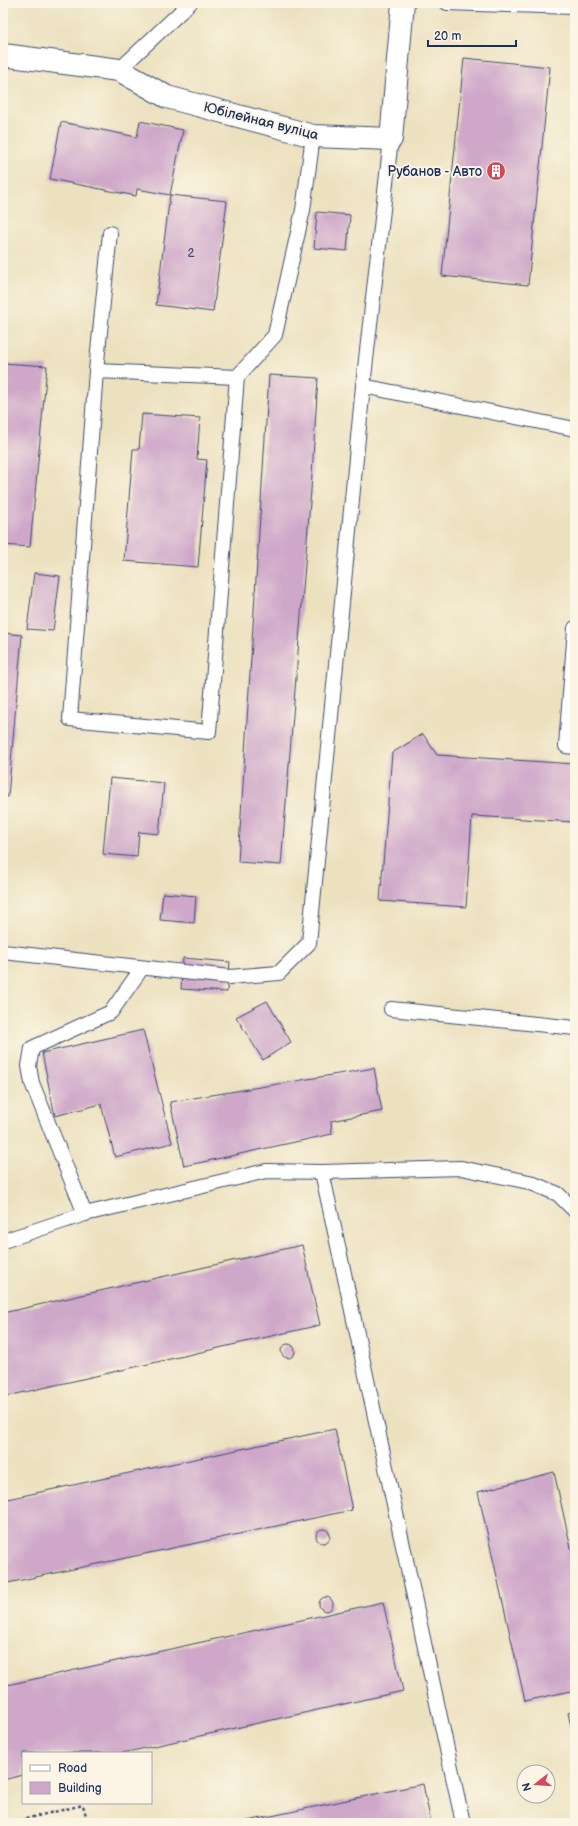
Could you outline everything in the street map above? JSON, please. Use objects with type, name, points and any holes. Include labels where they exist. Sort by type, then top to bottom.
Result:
[{"type":"street","points":[[391,138],[403,3]]},
{"type":"street","name":"Юбілейная вуліца","points":[[3,55],[119,70],[167,97],[313,136],[391,138]]},
{"type":"lane","points":[[119,70],[190,3]]},
{"type":"lane","points":[[447,3],[575,7]]},
{"type":"lane","points":[[110,233],[96,371],[70,719],[209,732],[238,377],[275,335],[303,210],[313,136]]},
{"type":"lane","points":[[3,952],[228,977],[278,973],[309,943],[363,386],[391,138]]},
{"type":"lane","points":[[96,371],[238,377]]},
{"type":"lane","points":[[363,386],[575,429]]},
{"type":"lane","points":[[575,628],[566,746],[575,747]]},
{"type":"lane","points":[[85,1214],[32,1083],[29,1066],[32,1048],[110,1012],[142,968]]},
{"type":"lane","points":[[391,1009],[575,1028]]},
{"type":"lane","points":[[3,1241],[85,1214],[266,1171],[322,1172],[461,1168],[529,1182],[558,1194],[575,1211]]},
{"type":"lane","points":[[322,1172],[463,1823]]},
{"type":"path","points":[[8,1823],[83,1805],[88,1823]]},
{"type":"building","name":"Рубанов - Авто","points":[[464,58],[550,67],[528,285],[442,276]]},
{"type":"building","points":[[140,121],[183,130],[170,195],[137,189],[136,196],[50,179],[61,122],[137,137]]},
{"type":"building","points":[[170,195],[227,201],[213,312],[156,305]]},
{"type":"building","points":[[317,212],[350,215],[347,251],[314,248]]},
{"type":"building","points":[[3,363],[47,366],[30,547],[3,545]]},
{"type":"building","points":[[269,375],[318,378],[311,490],[281,865],[238,862]]},
{"type":"building","points":[[142,414],[200,418],[197,459],[207,460],[198,567],[124,561],[133,449],[139,449]]},
{"type":"building","points":[[34,573],[60,576],[53,631],[27,629]]},
{"type":"building","points":[[3,633],[22,635],[8,797],[3,796]]},
{"type":"building","points":[[423,734],[437,755],[575,764],[575,822],[472,816],[466,907],[380,901],[392,753]]},
{"type":"building","points":[[110,778],[164,783],[159,834],[139,832],[137,857],[103,854]]},
{"type":"building","points":[[163,893],[196,896],[194,923],[160,920]]},
{"type":"building","points":[[183,958],[230,962],[227,992],[181,989]]},
{"type":"building","points":[[267,1001],[291,1042],[263,1060],[236,1017]]},
{"type":"building","points":[[143,1030],[172,1143],[115,1157],[101,1104],[55,1116],[42,1053]]},
{"type":"building","points":[[374,1068],[382,1111],[331,1121],[332,1134],[184,1166],[170,1102]]},
{"type":"building","points":[[302,1245],[320,1325],[3,1397],[3,1313]]},
{"type":"building","points":[[288,1344],[293,1346],[295,1351],[293,1356],[288,1358],[283,1356],[281,1351],[283,1346]]},
{"type":"building","points":[[335,1429],[352,1510],[3,1584],[3,1500]]},
{"type":"building","points":[[554,1472],[575,1566],[575,1690],[525,1701],[478,1492]]},
{"type":"building","points":[[323,1529],[328,1531],[330,1536],[328,1541],[323,1543],[318,1541],[316,1536],[318,1531]]},
{"type":"building","points":[[326,1597],[331,1599],[333,1604],[331,1609],[326,1611],[321,1609],[319,1604],[321,1599]]},
{"type":"building","points":[[383,1602],[403,1691],[128,1752],[22,1752],[22,1775],[3,1780],[3,1686]]},
{"type":"building","points":[[575,1711],[575,1739],[574,1739],[568,1713]]},
{"type":"building","points":[[423,1784],[431,1823],[243,1823],[243,1822]]},
{"type":"place","name":"Рубанов - Авто","points":[[496,171]]}]
